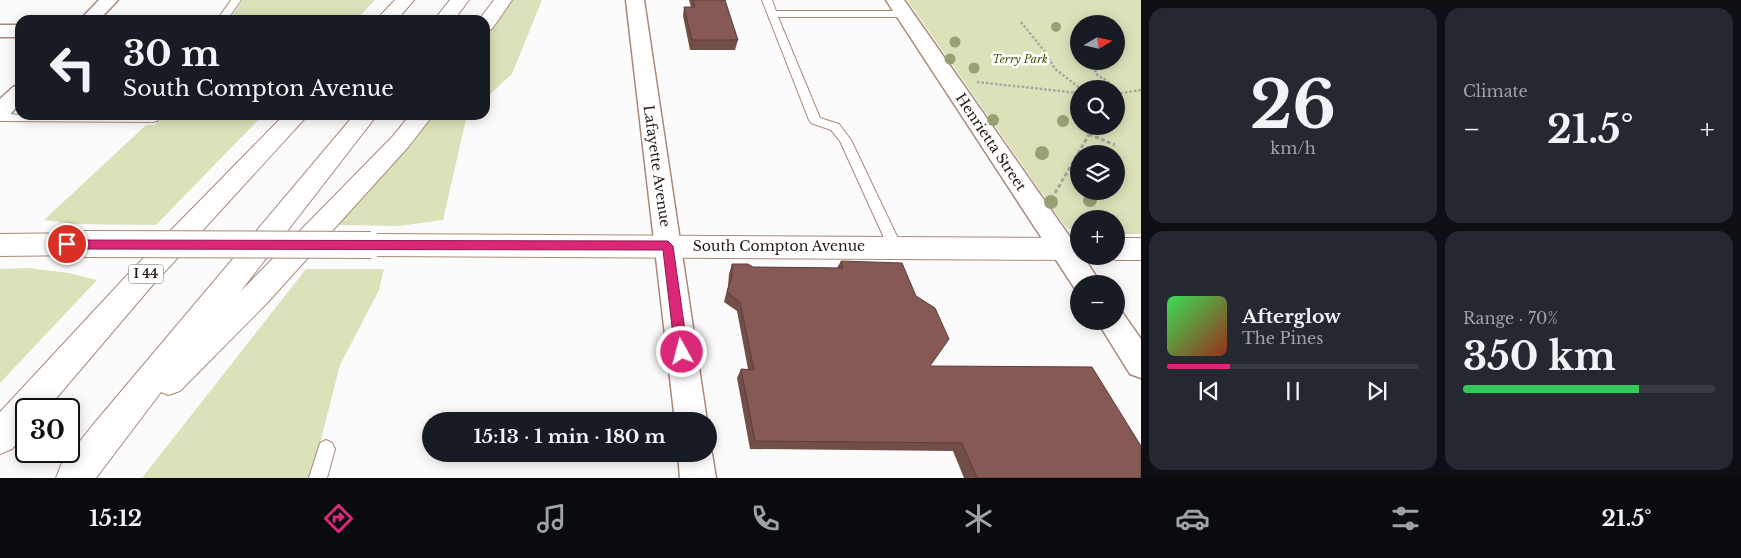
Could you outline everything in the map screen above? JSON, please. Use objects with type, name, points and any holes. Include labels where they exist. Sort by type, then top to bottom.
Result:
[{"type":"main road","points":[[391,15],[405,0]]},
{"type":"main road","points":[[448,15],[460,0]]},
{"type":"main road","points":[[490,18],[503,0]]},
{"type":"main road","name":"I 44","points":[[0,437],[140,280],[292,120]]},
{"type":"main road","points":[[74,478],[104,438],[362,120]]},
{"type":"main road","points":[[104,438],[195,356],[377,166],[418,120]]},
{"type":"main road","name":"South Compton Avenue","points":[[0,245],[1070,248]]},
{"type":"main road","points":[[1125,249],[1141,249]]},
{"type":"street","points":[[94,15],[109,0]]},
{"type":"street","name":"Lafayette Avenue","points":[[635,0],[689,412]]},
{"type":"street","name":"Henrietta Street","points":[[900,7],[1070,247]]},
{"type":"street","points":[[0,31],[15,31]]},
{"type":"street","points":[[0,112],[15,96]]},
{"type":"street","points":[[1118,330],[1141,364]]},
{"type":"street","points":[[696,462],[698,478]]},
{"type":"lane","points":[[226,15],[236,0]]},
{"type":"lane","points":[[767,0],[815,120],[835,127],[846,140],[895,247]]},
{"type":"lane","points":[[773,14],[900,7]]},
{"type":"lane","points":[[0,117],[15,117]]},
{"type":"lane","points":[[318,478],[326,449]]},
{"type":"path","points":[[1021,22],[1045,52],[1054,69],[1070,81]]},
{"type":"path","points":[[1095,70],[1096,74],[1105,80]]},
{"type":"path","points":[[971,82],[1070,92]]},
{"type":"path","points":[[1125,92],[1141,90]]},
{"type":"path","points":[[1052,196],[1088,135]]},
{"type":"path","points":[[1091,135],[1115,145]]},
{"type":"green space","points":[[243,0],[375,0],[361,15],[232,15]]},
{"type":"green space","points":[[512,0],[542,0],[512,74],[490,94],[490,29]]},
{"type":"green space","name":"Terry Park","points":[[907,0],[1141,0],[1141,234],[1125,234],[1125,210],[1070,210],[1070,229],[1064,225]]},
{"type":"green space","points":[[158,120],[258,120],[156,225],[74,224],[44,220],[146,125],[155,125]]},
{"type":"green space","points":[[425,120],[466,120],[443,220],[399,226],[334,225]]},
{"type":"green space","points":[[28,268],[69,273],[97,280],[0,383],[0,269]]},
{"type":"green space","points":[[306,269],[384,269],[379,290],[340,365],[311,478],[142,478]]},
{"type":"building","points":[[693,0],[725,0],[738,40],[692,40],[684,7],[695,7]]},
{"type":"building","points":[[841,261],[902,263],[916,296],[935,308],[949,339],[930,366],[1092,367],[1141,446],[1141,478],[977,478],[962,443],[755,441],[741,369],[754,370],[740,302],[727,292],[732,277],[732,264],[748,264],[753,267],[843,268]]},
{"type":"route","points":[[67,244],[668,246],[682,352]]}]
